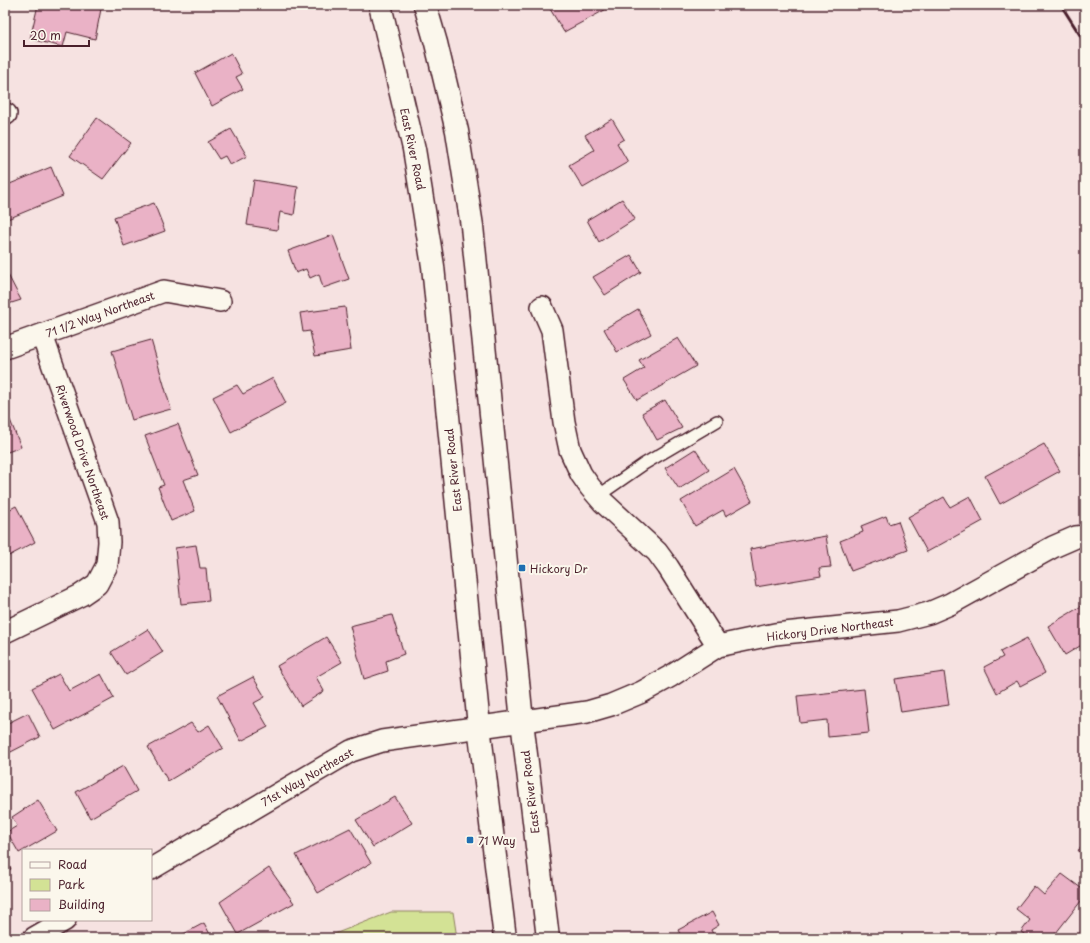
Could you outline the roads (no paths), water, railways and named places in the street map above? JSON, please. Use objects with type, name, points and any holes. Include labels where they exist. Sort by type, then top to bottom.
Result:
[{"type":"main road","name":"East River Road","points":[[380,5],[414,149],[432,258],[478,726],[505,938]]},
{"type":"main road","name":"East River Road","points":[[425,5],[436,43],[457,131],[472,226],[522,721],[548,938]]},
{"type":"street","name":"71 1/2 Way Northeast","points":[[5,348],[164,291],[220,301]]},
{"type":"street","points":[[542,306],[552,330],[564,422],[570,450],[581,474],[598,496],[657,552],[718,646]]},
{"type":"street","name":"Riverwood Drive Northeast","points":[[5,632],[81,595],[97,584],[107,565],[109,542],[108,522],[42,335]]},
{"type":"street","name":"Hickory Drive Northeast","points":[[478,726],[587,712],[611,705],[648,689],[672,676],[718,646],[775,634],[898,621],[929,613],[950,604],[1053,547],[1076,537],[1085,536]]},
{"type":"street","name":"71st Way Northeast","points":[[152,868],[351,751],[382,741],[478,726]]},
{"type":"street","points":[[34,938],[63,921]]},
{"type":"lane","points":[[598,496],[644,464],[717,421]]},
{"type":"railway","points":[[1061,5],[1085,43]]},
{"type":"place","name":"Hickory Dr","points":[[522,568]]},
{"type":"place","name":"71 Way","points":[[470,840]]}]
